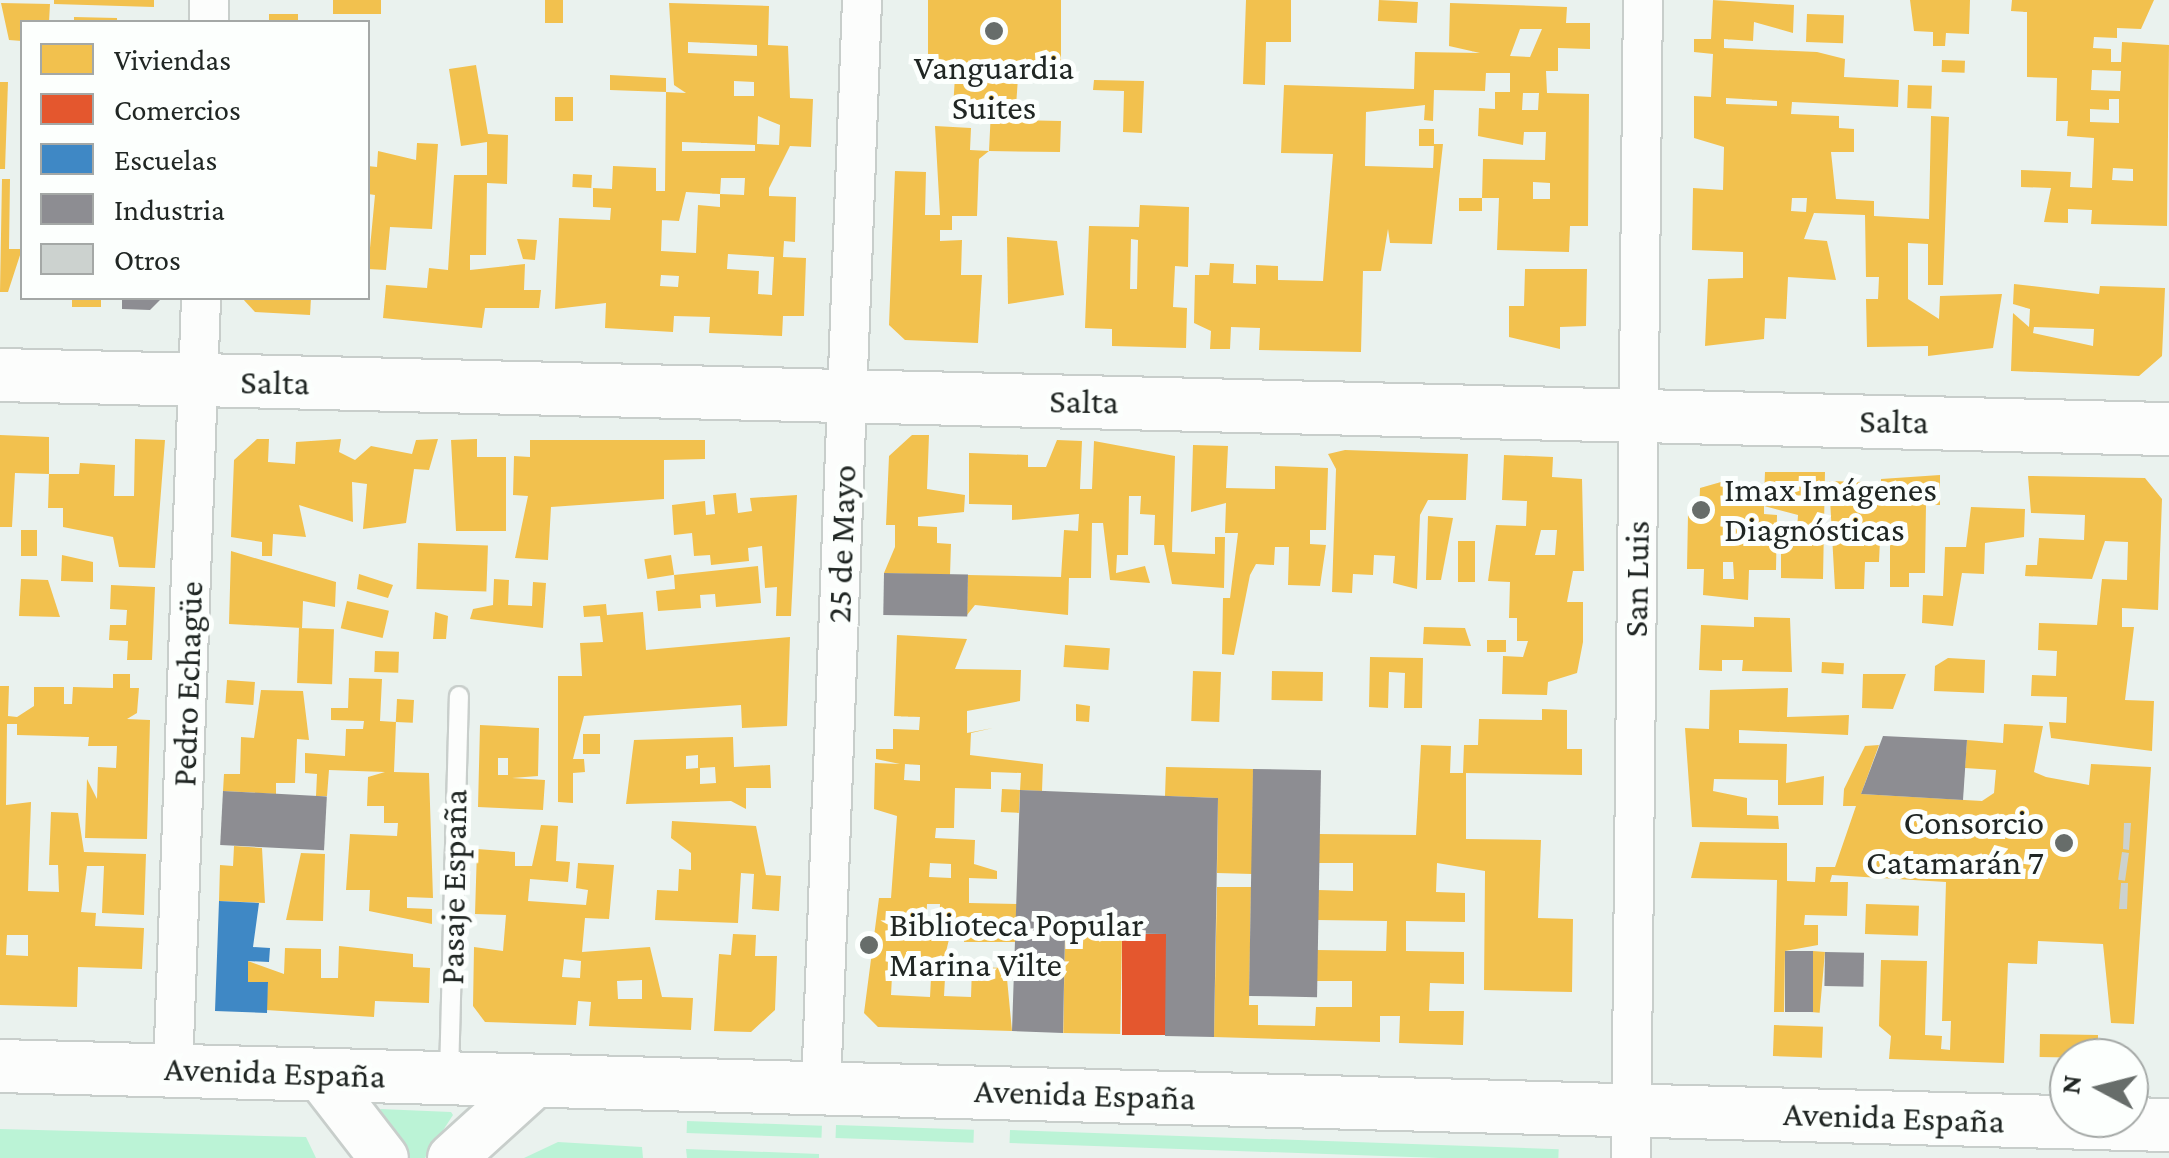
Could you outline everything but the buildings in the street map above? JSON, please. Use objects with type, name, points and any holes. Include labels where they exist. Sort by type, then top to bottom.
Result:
[{"type":"main road","name":"Salta","points":[[0,375],[2169,428]]},
{"type":"main road","name":"Avenida España","points":[[0,1066],[821,1088],[1631,1134],[2169,1125]]},
{"type":"street","name":"25 de Mayo","points":[[821,1088],[862,0]]},
{"type":"street","name":"San Luis","points":[[1631,1134],[1643,0]]},
{"type":"street","name":"Pedro Echagüe","points":[[173,1070],[202,300]]},
{"type":"street","points":[[319,1074],[384,1158]]},
{"type":"street","points":[[452,1158],[538,1080]]},
{"type":"lane","name":"Pasaje España","points":[[449,1078],[459,696]]},
{"type":"green space","points":[[380,1109],[453,1115],[425,1158],[408,1158]]},
{"type":"green space","points":[[687,1121],[822,1126],[821,1138],[687,1133]]},
{"type":"green space","points":[[836,1125],[974,1130],[973,1143],[836,1138]]},
{"type":"green space","points":[[0,1129],[306,1137],[316,1158],[0,1158]]},
{"type":"green space","points":[[1010,1130],[1559,1149],[1558,1158],[1439,1158],[1010,1143]]},
{"type":"green space","points":[[558,1142],[642,1147],[643,1158],[524,1158]]},
{"type":"green space","points":[[686,1149],[819,1154],[819,1158],[687,1158]]},
{"type":"place","name":"Vanguardia Suites","points":[[994,31]]},
{"type":"place","name":"Imax Imágenes Diagnósticas","points":[[1701,510]]},
{"type":"place","name":"Consorcio Catamarán 7","points":[[2064,843]]},
{"type":"place","name":"Biblioteca Popular Marina Vilte","points":[[869,945]]}]
